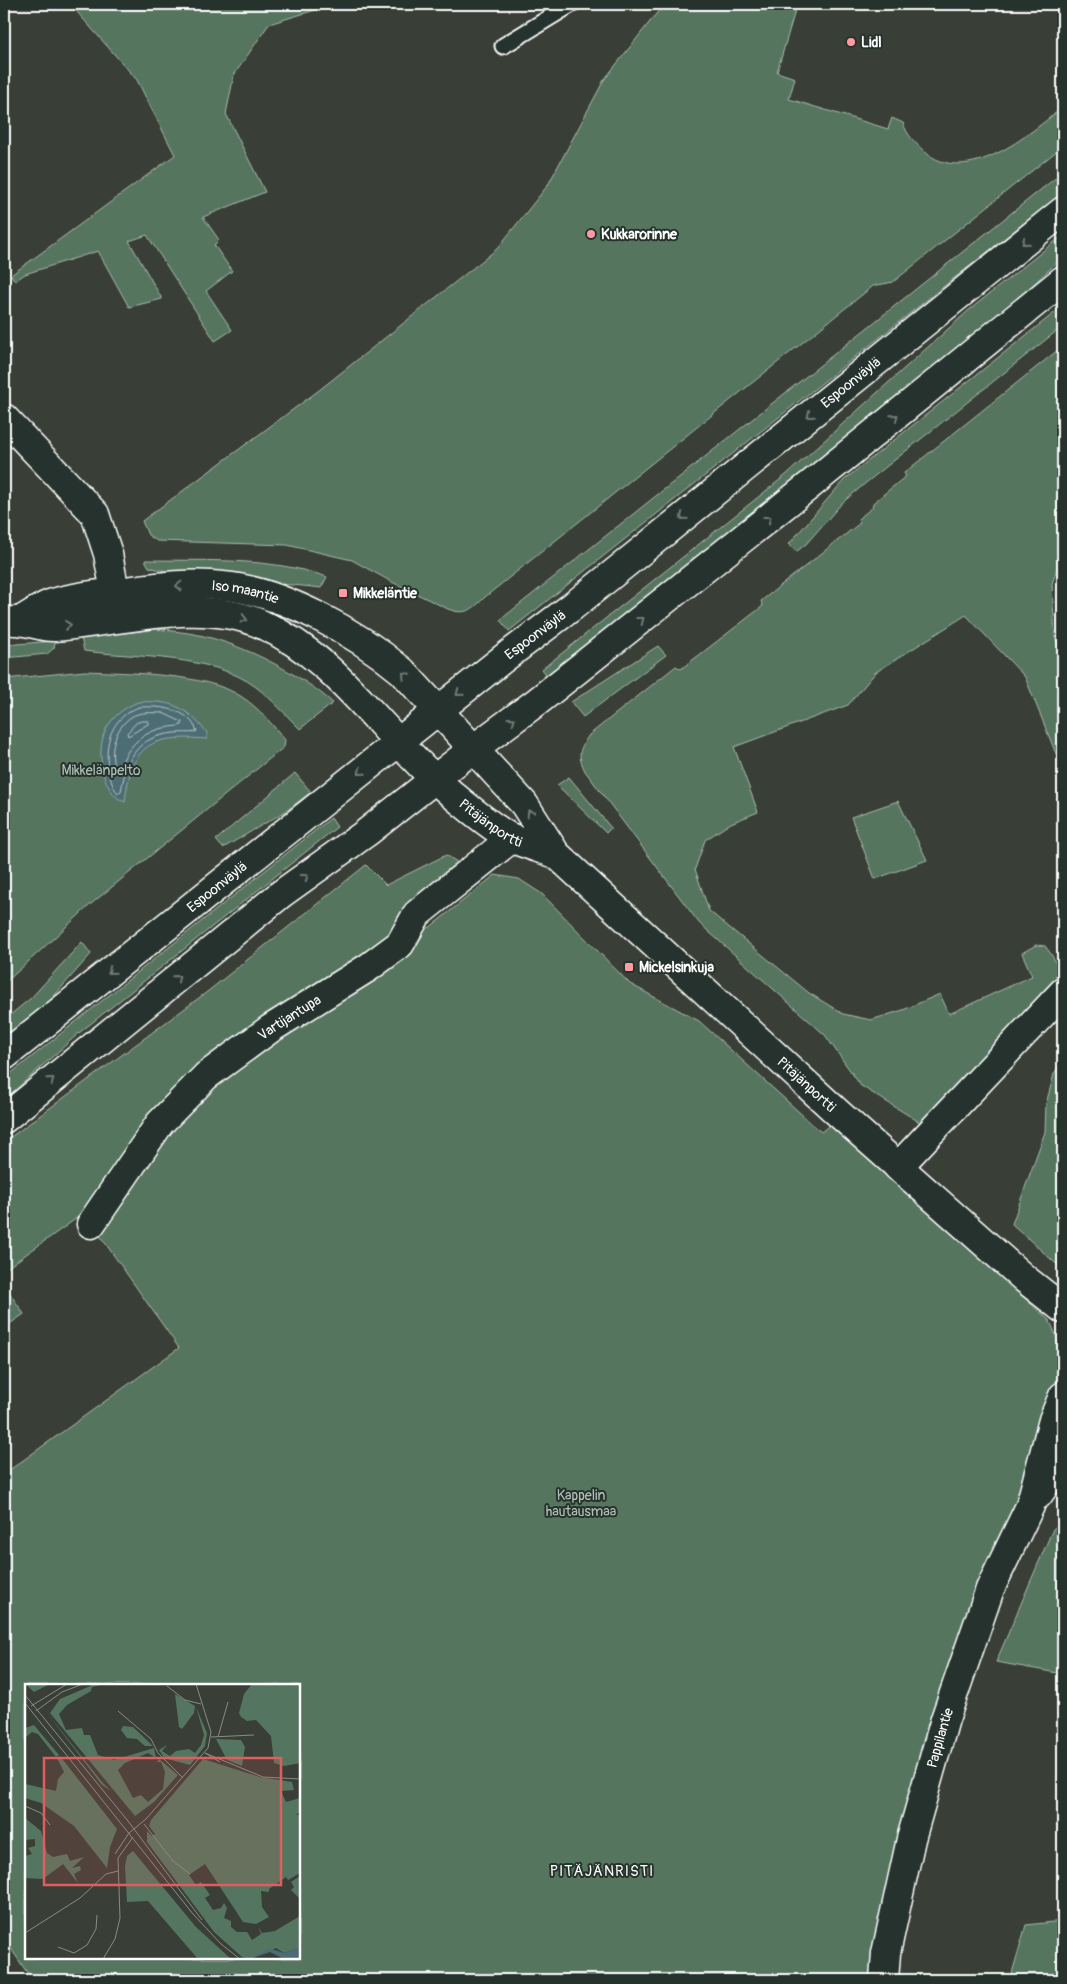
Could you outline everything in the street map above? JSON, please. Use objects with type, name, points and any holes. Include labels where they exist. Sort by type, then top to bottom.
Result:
[{"type":"main road","name":"Espoonväylä","points":[[4,1056],[532,635],[573,606],[1063,211]]},
{"type":"main road","points":[[4,1119],[281,894],[366,833],[473,748],[538,701],[810,485],[1063,280]]},
{"type":"main road","points":[[4,418],[95,514],[108,554],[117,605]]},
{"type":"main road","name":"Iso maantie","points":[[117,605],[159,586],[223,586],[272,598],[331,622],[379,651],[402,671],[473,748]]},
{"type":"main road","name":"Iso maantie","points":[[12,622],[50,604],[117,605],[196,612],[231,616],[260,623],[288,638],[346,684],[434,779]]},
{"type":"main road","name":"Pitäjänportti","points":[[473,748],[524,804],[556,854],[898,1167],[1025,1279],[1063,1309]]},
{"type":"main road","name":"Pitäjänportti","points":[[434,779],[512,838],[556,854]]},
{"type":"main road","name":"Vartijantupa","points":[[92,1224],[160,1123],[206,1076],[270,1029],[369,967],[400,944],[416,914],[512,838]]},
{"type":"main road","points":[[898,1167],[1063,992]]},
{"type":"main road","name":"Pappilantie","points":[[1030,1506],[1053,1420],[1063,1396]]},
{"type":"main road","name":"Pappilantie","points":[[884,1980],[886,1953],[911,1839],[945,1719],[990,1589],[1030,1506],[1063,1460]]},
{"type":"lane","points":[[504,46],[572,4]]},
{"type":"green space","points":[[70,4],[335,4],[269,24],[234,75],[226,114],[265,192],[203,217],[219,240],[214,245],[232,271],[206,291],[232,330],[215,341],[147,235],[129,241],[162,299],[129,307],[98,251],[25,274],[15,281],[11,275],[175,155],[137,80]]},
{"type":"green space","points":[[664,4],[797,4],[777,72],[795,78],[789,99],[888,129],[892,118],[903,123],[912,138],[924,151],[941,161],[959,164],[978,161],[997,153],[1033,131],[1063,107],[1063,146],[893,282],[873,286],[469,610],[460,612],[448,609],[352,560],[287,545],[157,541],[148,535],[142,521],[318,391],[497,249],[548,185],[604,80]]},
{"type":"green space","points":[[1063,172],[1063,192],[509,631],[500,620]]},
{"type":"green space","points":[[1063,235],[1063,257],[993,321],[549,678],[542,669],[786,475],[968,311]]},
{"type":"green space","points":[[1063,306],[1063,326],[842,503],[806,544],[796,552],[789,544],[844,480]]},
{"type":"green space","points":[[1063,346],[1063,549],[1052,584],[1055,637],[1063,659],[1063,771],[1025,677],[966,615],[876,672],[848,705],[734,747],[758,812],[731,823],[705,840],[695,869],[709,911],[809,993],[843,1014],[871,1020],[903,1010],[940,994],[949,1014],[1032,976],[1022,953],[1036,945],[1045,946],[1057,967],[1056,977],[1051,990],[921,1123],[861,1086],[825,1035],[699,923],[585,771],[580,752],[589,735],[676,666],[681,669],[763,606],[761,601],[860,523],[858,519],[872,508],[873,503],[906,476],[904,473]]},
{"type":"green space","points":[[145,560],[260,563],[283,566],[327,577],[321,588],[191,576],[149,567]]},
{"type":"green space","points":[[157,629],[199,635],[234,645],[288,671],[305,681],[333,703],[300,729],[262,692],[238,676],[218,668],[173,659],[84,651],[81,638]]},
{"type":"green space","points":[[55,641],[54,648],[47,654],[4,658],[4,645]]},
{"type":"green space","points":[[658,646],[666,655],[583,717],[571,702]]},
{"type":"green space","name":"Mikkelänpelto","points":[[85,671],[166,676],[209,683],[227,689],[248,701],[265,717],[285,740],[284,747],[91,904],[4,984],[4,679]]},
{"type":"green space","points":[[295,773],[311,792],[286,811],[223,848],[216,840]]},
{"type":"green space","points":[[569,777],[611,828],[606,833],[557,785]]},
{"type":"green space","points":[[898,801],[927,860],[875,879],[851,817]]},
{"type":"green space","points":[[331,818],[337,827],[79,1033],[4,1100],[4,1079]]},
{"type":"green space","name":"Kappelin hautausmaa","points":[[446,855],[457,862],[408,902],[429,928],[495,875],[519,879],[542,894],[630,984],[699,1021],[821,1132],[831,1124],[1049,1320],[1055,1332],[1058,1344],[1059,1366],[1054,1388],[874,1980],[32,1980],[4,1938],[4,1474],[179,1348],[84,1213],[4,1270],[4,1142],[207,992],[366,865],[386,885]]},
{"type":"green space","points":[[82,942],[91,954],[40,1012],[4,1041],[4,1020],[31,998]]},
{"type":"green space","points":[[1063,1059],[1063,1270],[1012,1224],[1045,1132],[1046,1104],[1054,1074]]},
{"type":"green space","points":[[4,1285],[24,1314],[4,1328]]},
{"type":"green space","points":[[1063,1520],[1063,1674],[996,1662],[1053,1529]]},
{"type":"green space","points":[[1063,1921],[1063,1980],[1010,1980],[1026,1925]]},
{"type":"water","points":[[138,702],[161,702],[178,707],[199,724],[207,733],[207,739],[171,739],[147,747],[139,755],[132,767],[125,802],[117,797],[106,781],[101,760],[101,749],[106,729],[112,720],[128,706]]},
{"type":"place","name":"Lidl","points":[[851,42]]},
{"type":"place","name":"Kukkarorinne","points":[[591,234]]},
{"type":"place","name":"Mikkeläntie","points":[[343,593]]},
{"type":"place","name":"Mickelsinkuja","points":[[629,967]]},
{"type":"district","name":"PITÄJÄNRISTI","points":[[602,1871]]}]
